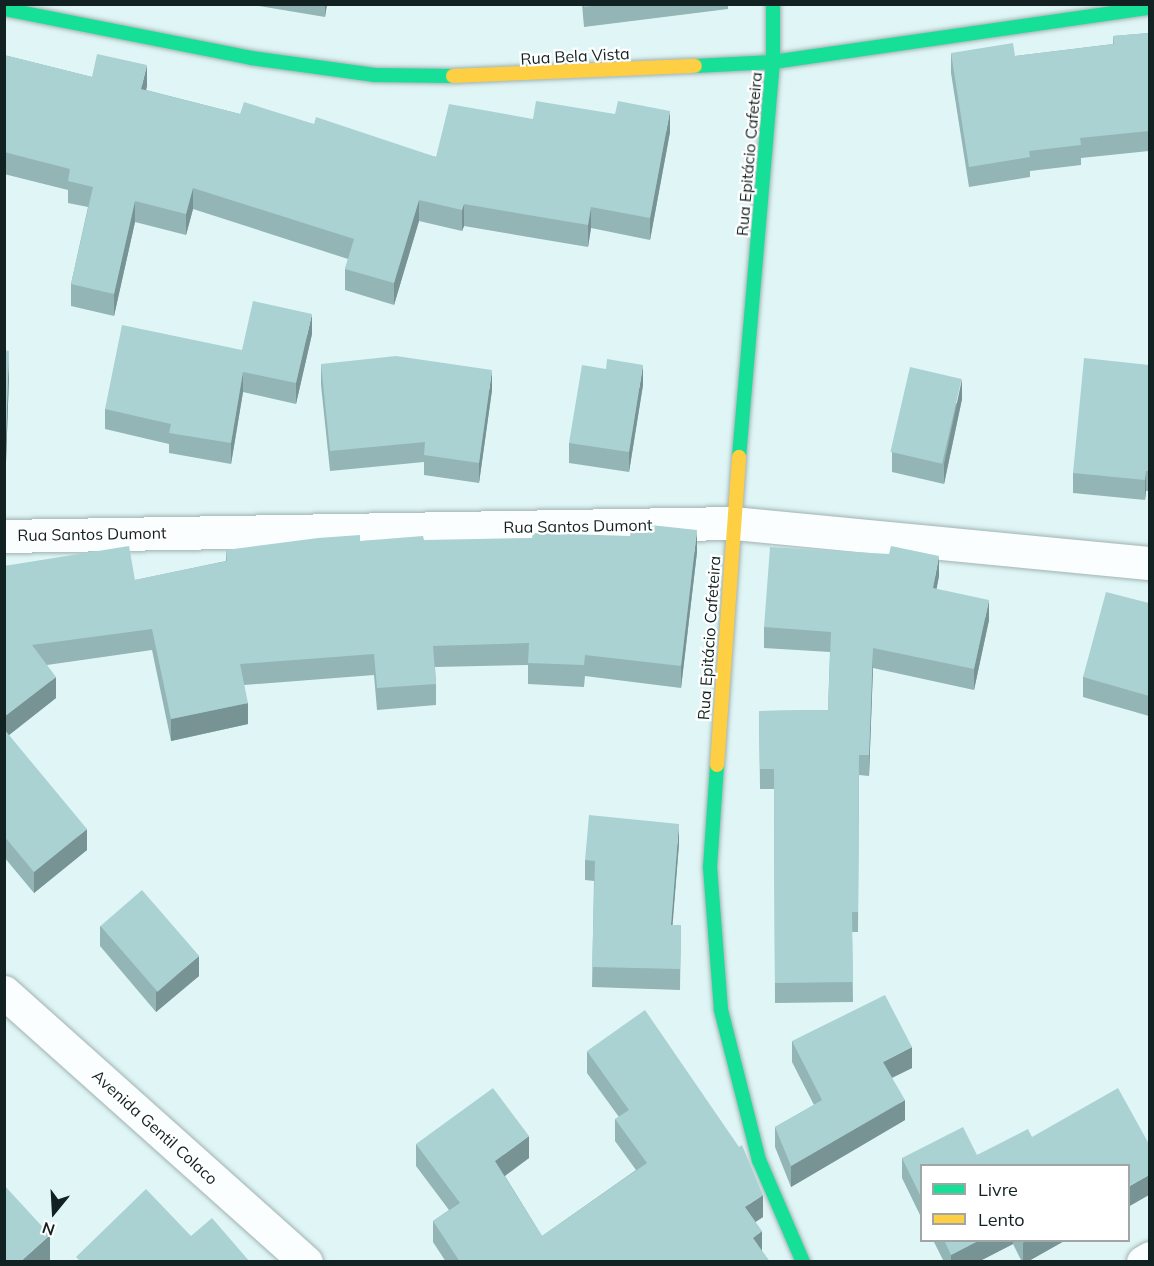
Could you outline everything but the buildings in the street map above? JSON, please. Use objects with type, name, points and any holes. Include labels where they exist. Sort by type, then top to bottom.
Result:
[{"type":"street","name":"Rua Epitácio Cafeteira","points":[[773,4],[773,62],[733,523],[710,867],[722,1010],[759,1160],[803,1262]]},
{"type":"street","name":"Rua Bela Vista","points":[[4,9],[251,58],[375,75],[492,77],[773,62],[1149,9]]},
{"type":"street","name":"Rua Santos Dumont","points":[[4,536],[733,523],[1149,563]]},
{"type":"street","name":"Avenida Gentil Colaco","points":[[4,992],[306,1262]]},
{"type":"street","points":[[1143,1262],[1149,1258]]},
{"type":"traffic: fast","points":[[739,457],[773,62],[773,4]]},
{"type":"traffic: fast","points":[[695,66],[773,62],[1150,8]]},
{"type":"traffic: fast","points":[[4,9],[251,58],[375,75],[453,76]]},
{"type":"traffic: fast","points":[[717,765],[710,867],[721,1010],[759,1160],[803,1262]]},
{"type":"traffic: slow","points":[[453,76],[695,66]]},
{"type":"traffic: slow","points":[[717,765],[739,457]]}]
